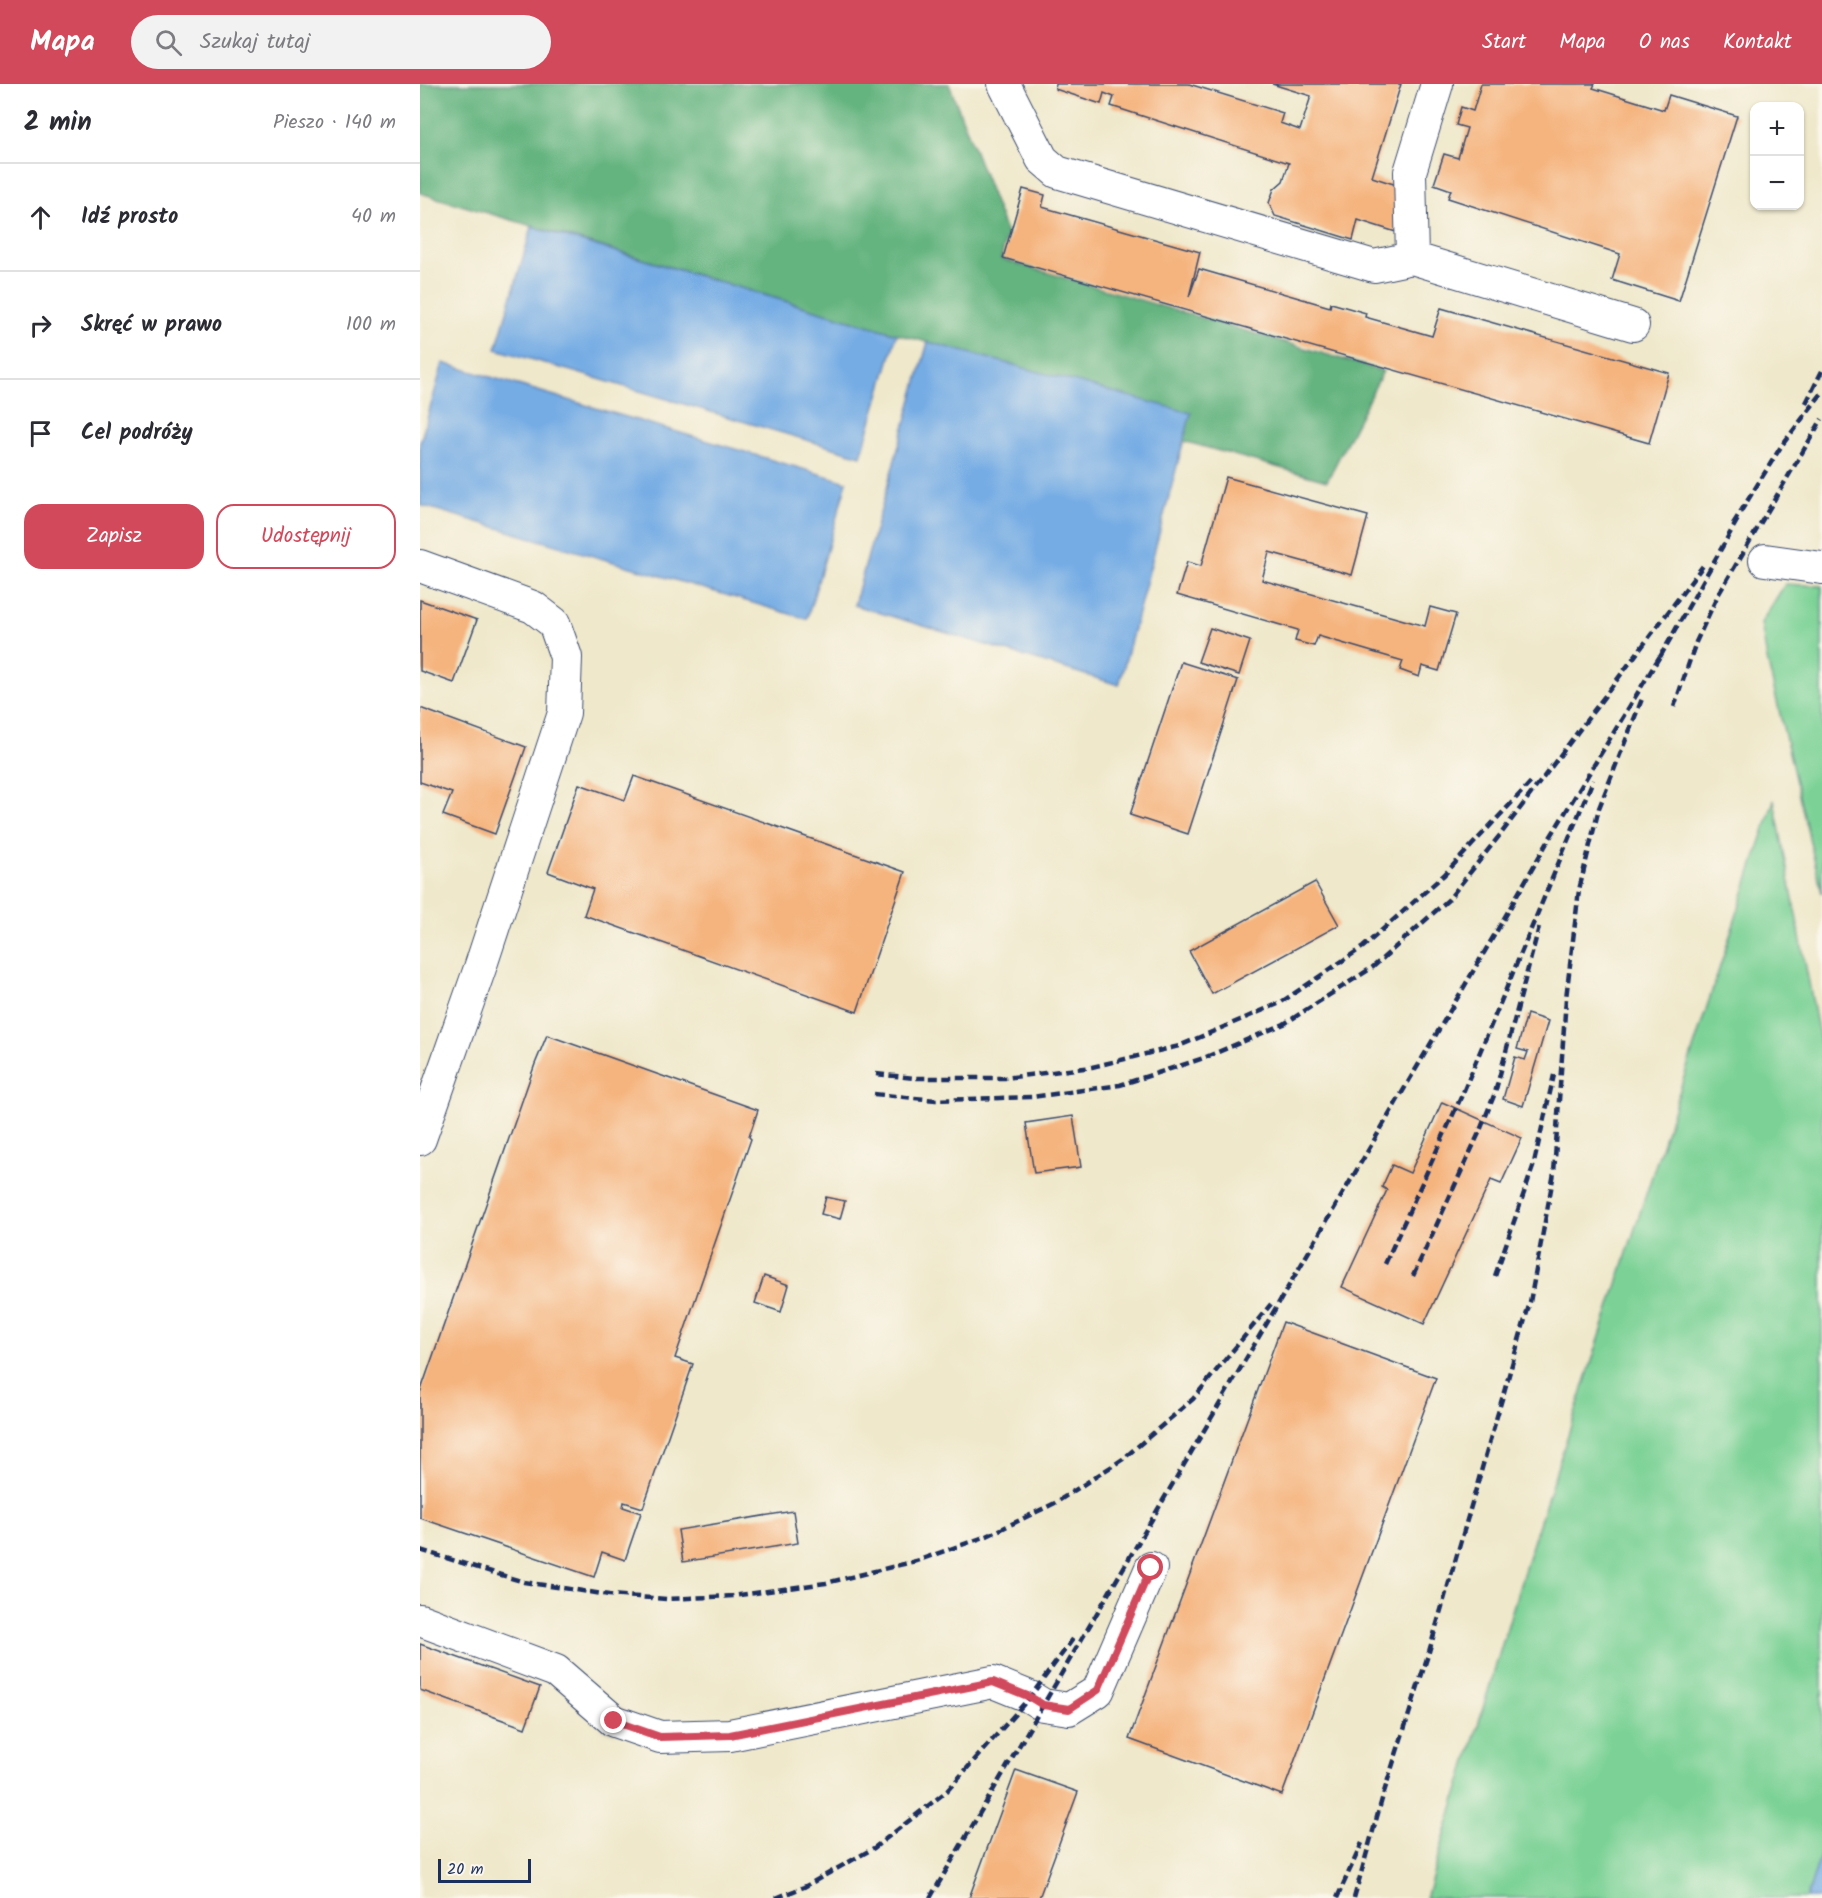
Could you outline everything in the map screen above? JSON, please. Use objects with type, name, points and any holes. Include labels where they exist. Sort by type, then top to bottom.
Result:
[{"type":"lane","points":[[1004,84],[1042,159],[1057,172],[1374,266],[1412,258],[1633,325]]},
{"type":"lane","points":[[1412,258],[1410,172],[1437,84]]},
{"type":"lane","points":[[1765,560],[1822,568]]},
{"type":"lane","points":[[420,566],[533,607],[554,623],[566,657],[564,713],[480,968],[420,1139]]},
{"type":"lane","points":[[420,1620],[556,1671],[614,1721],[660,1737],[730,1735],[993,1682],[1030,1697],[1043,1705],[1069,1709],[1098,1690],[1151,1568]]},
{"type":"green space","points":[[420,84],[949,84],[1007,234],[1001,259],[1383,371],[1327,481],[1183,441],[1190,413],[897,334],[420,193]]},
{"type":"green space","points":[[1785,584],[1822,586],[1822,893],[1767,659],[1761,623]]},
{"type":"green space","points":[[1774,800],[1822,1051],[1822,1850],[1807,1898],[1426,1898],[1528,1558]]},
{"type":"water","points":[[532,227],[897,334],[861,456],[496,349]]},
{"type":"water","points":[[928,342],[1191,413],[1119,685],[854,605]]},
{"type":"water","points":[[443,363],[847,482],[807,619],[420,505],[420,443]]},
{"type":"water","points":[[1822,1850],[1822,1898],[1807,1898]]},
{"type":"building","points":[[1056,84],[1189,84],[1283,113],[1280,123],[1300,130],[1311,96],[1272,84],[1401,84],[1372,177],[1409,189],[1396,232],[1358,220],[1353,240],[1275,216],[1269,203],[1274,189],[1283,181],[1289,163],[1111,106],[1114,97],[1104,93],[1101,104],[1055,89]]},
{"type":"building","points":[[1481,84],[1595,84],[1593,88],[1664,110],[1669,95],[1737,116],[1679,301],[1612,280],[1620,254],[1448,198],[1451,190],[1434,184],[1444,154],[1458,158],[1467,128],[1456,125],[1461,107],[1473,111]]},
{"type":"building","points":[[1023,189],[1045,195],[1042,207],[1200,252],[1189,297],[1199,269],[1330,307],[1331,303],[1366,313],[1365,317],[1432,336],[1441,308],[1669,373],[1649,443],[1003,258]]},
{"type":"building","points":[[1226,477],[1368,516],[1352,575],[1269,552],[1262,580],[1425,626],[1430,607],[1456,614],[1439,671],[1422,666],[1419,677],[1400,670],[1403,661],[1318,636],[1314,646],[1295,641],[1298,630],[1177,595],[1187,562],[1201,566]]},
{"type":"building","points":[[420,600],[477,620],[454,683],[420,671]]},
{"type":"building","points":[[1210,628],[1250,641],[1239,675],[1198,662]]},
{"type":"building","points":[[1181,662],[1238,680],[1188,834],[1130,815]]},
{"type":"building","points":[[420,708],[526,747],[495,834],[443,815],[452,793],[420,782]]},
{"type":"building","points":[[634,776],[905,872],[857,1012],[584,915],[593,889],[548,872],[579,784],[625,800]]},
{"type":"building","points":[[1315,882],[1339,925],[1212,994],[1189,951]]},
{"type":"building","points":[[1527,1014],[1548,1021],[1523,1106],[1503,1099],[1515,1057],[1525,1060],[1528,1052],[1517,1049]]},
{"type":"building","points":[[547,1035],[758,1110],[749,1137],[751,1139],[675,1358],[693,1364],[643,1508],[624,1502],[623,1507],[641,1513],[625,1560],[602,1552],[594,1577],[420,1518],[420,1393]]},
{"type":"building","points":[[1442,1102],[1522,1138],[1501,1184],[1491,1180],[1424,1324],[1342,1287],[1387,1190],[1382,1187],[1392,1165],[1410,1173]]},
{"type":"building","points":[[1073,1116],[1081,1167],[1034,1173],[1026,1123]]},
{"type":"building","points":[[826,1197],[845,1201],[840,1219],[821,1214]]},
{"type":"building","points":[[764,1276],[789,1285],[781,1312],[755,1303]]},
{"type":"building","points":[[1283,1322],[1436,1378],[1282,1795],[1129,1739]]},
{"type":"building","points":[[793,1511],[798,1543],[683,1562],[678,1530]]},
{"type":"building","points":[[420,1644],[540,1687],[525,1728],[420,1690]]},
{"type":"building","points":[[1016,1770],[1078,1792],[1039,1898],[969,1898]]},
{"type":"railway","points":[[1806,403],[1822,371]]},
{"type":"railway","points":[[1733,524],[1782,445],[1822,393]]},
{"type":"railway","points":[[1674,707],[1696,642],[1717,597],[1822,419]]},
{"type":"railway","points":[[1660,657],[1738,519]]},
{"type":"railway","points":[[874,1094],[936,1100],[1032,1097],[1120,1085],[1204,1058],[1284,1024],[1373,967],[1448,900],[1500,835],[1705,563]]},
{"type":"railway","points":[[930,1898],[1548,841],[1663,651]]},
{"type":"railway","points":[[1354,1898],[1384,1792],[1428,1655],[1530,1302],[1554,1173],[1566,998],[1579,890],[1599,808],[1642,699]]},
{"type":"railway","points":[[1385,1264],[1462,1095],[1593,780]]},
{"type":"railway","points":[[876,1074],[914,1078],[1005,1078],[1092,1067],[1179,1046],[1280,1003],[1363,947],[1444,875],[1531,782]]},
{"type":"railway","points":[[1413,1276],[1495,1093],[1539,927]]},
{"type":"railway","points":[[1495,1276],[1533,1167],[1554,1075]]},
{"type":"railway","points":[[420,1550],[524,1582],[609,1595],[667,1599],[733,1596],[826,1583],[916,1561],[987,1536],[1055,1503],[1123,1459],[1193,1399],[1271,1304]]},
{"type":"railway","points":[[776,1898],[804,1887],[874,1848],[947,1791],[1030,1697],[1073,1639]]},
{"type":"railway","points":[[1337,1898],[1362,1843]]},
{"type":"route","points":[[614,1721],[660,1737],[730,1735],[993,1682],[1030,1697],[1043,1705],[1069,1709],[1098,1690],[1151,1568]]}]
